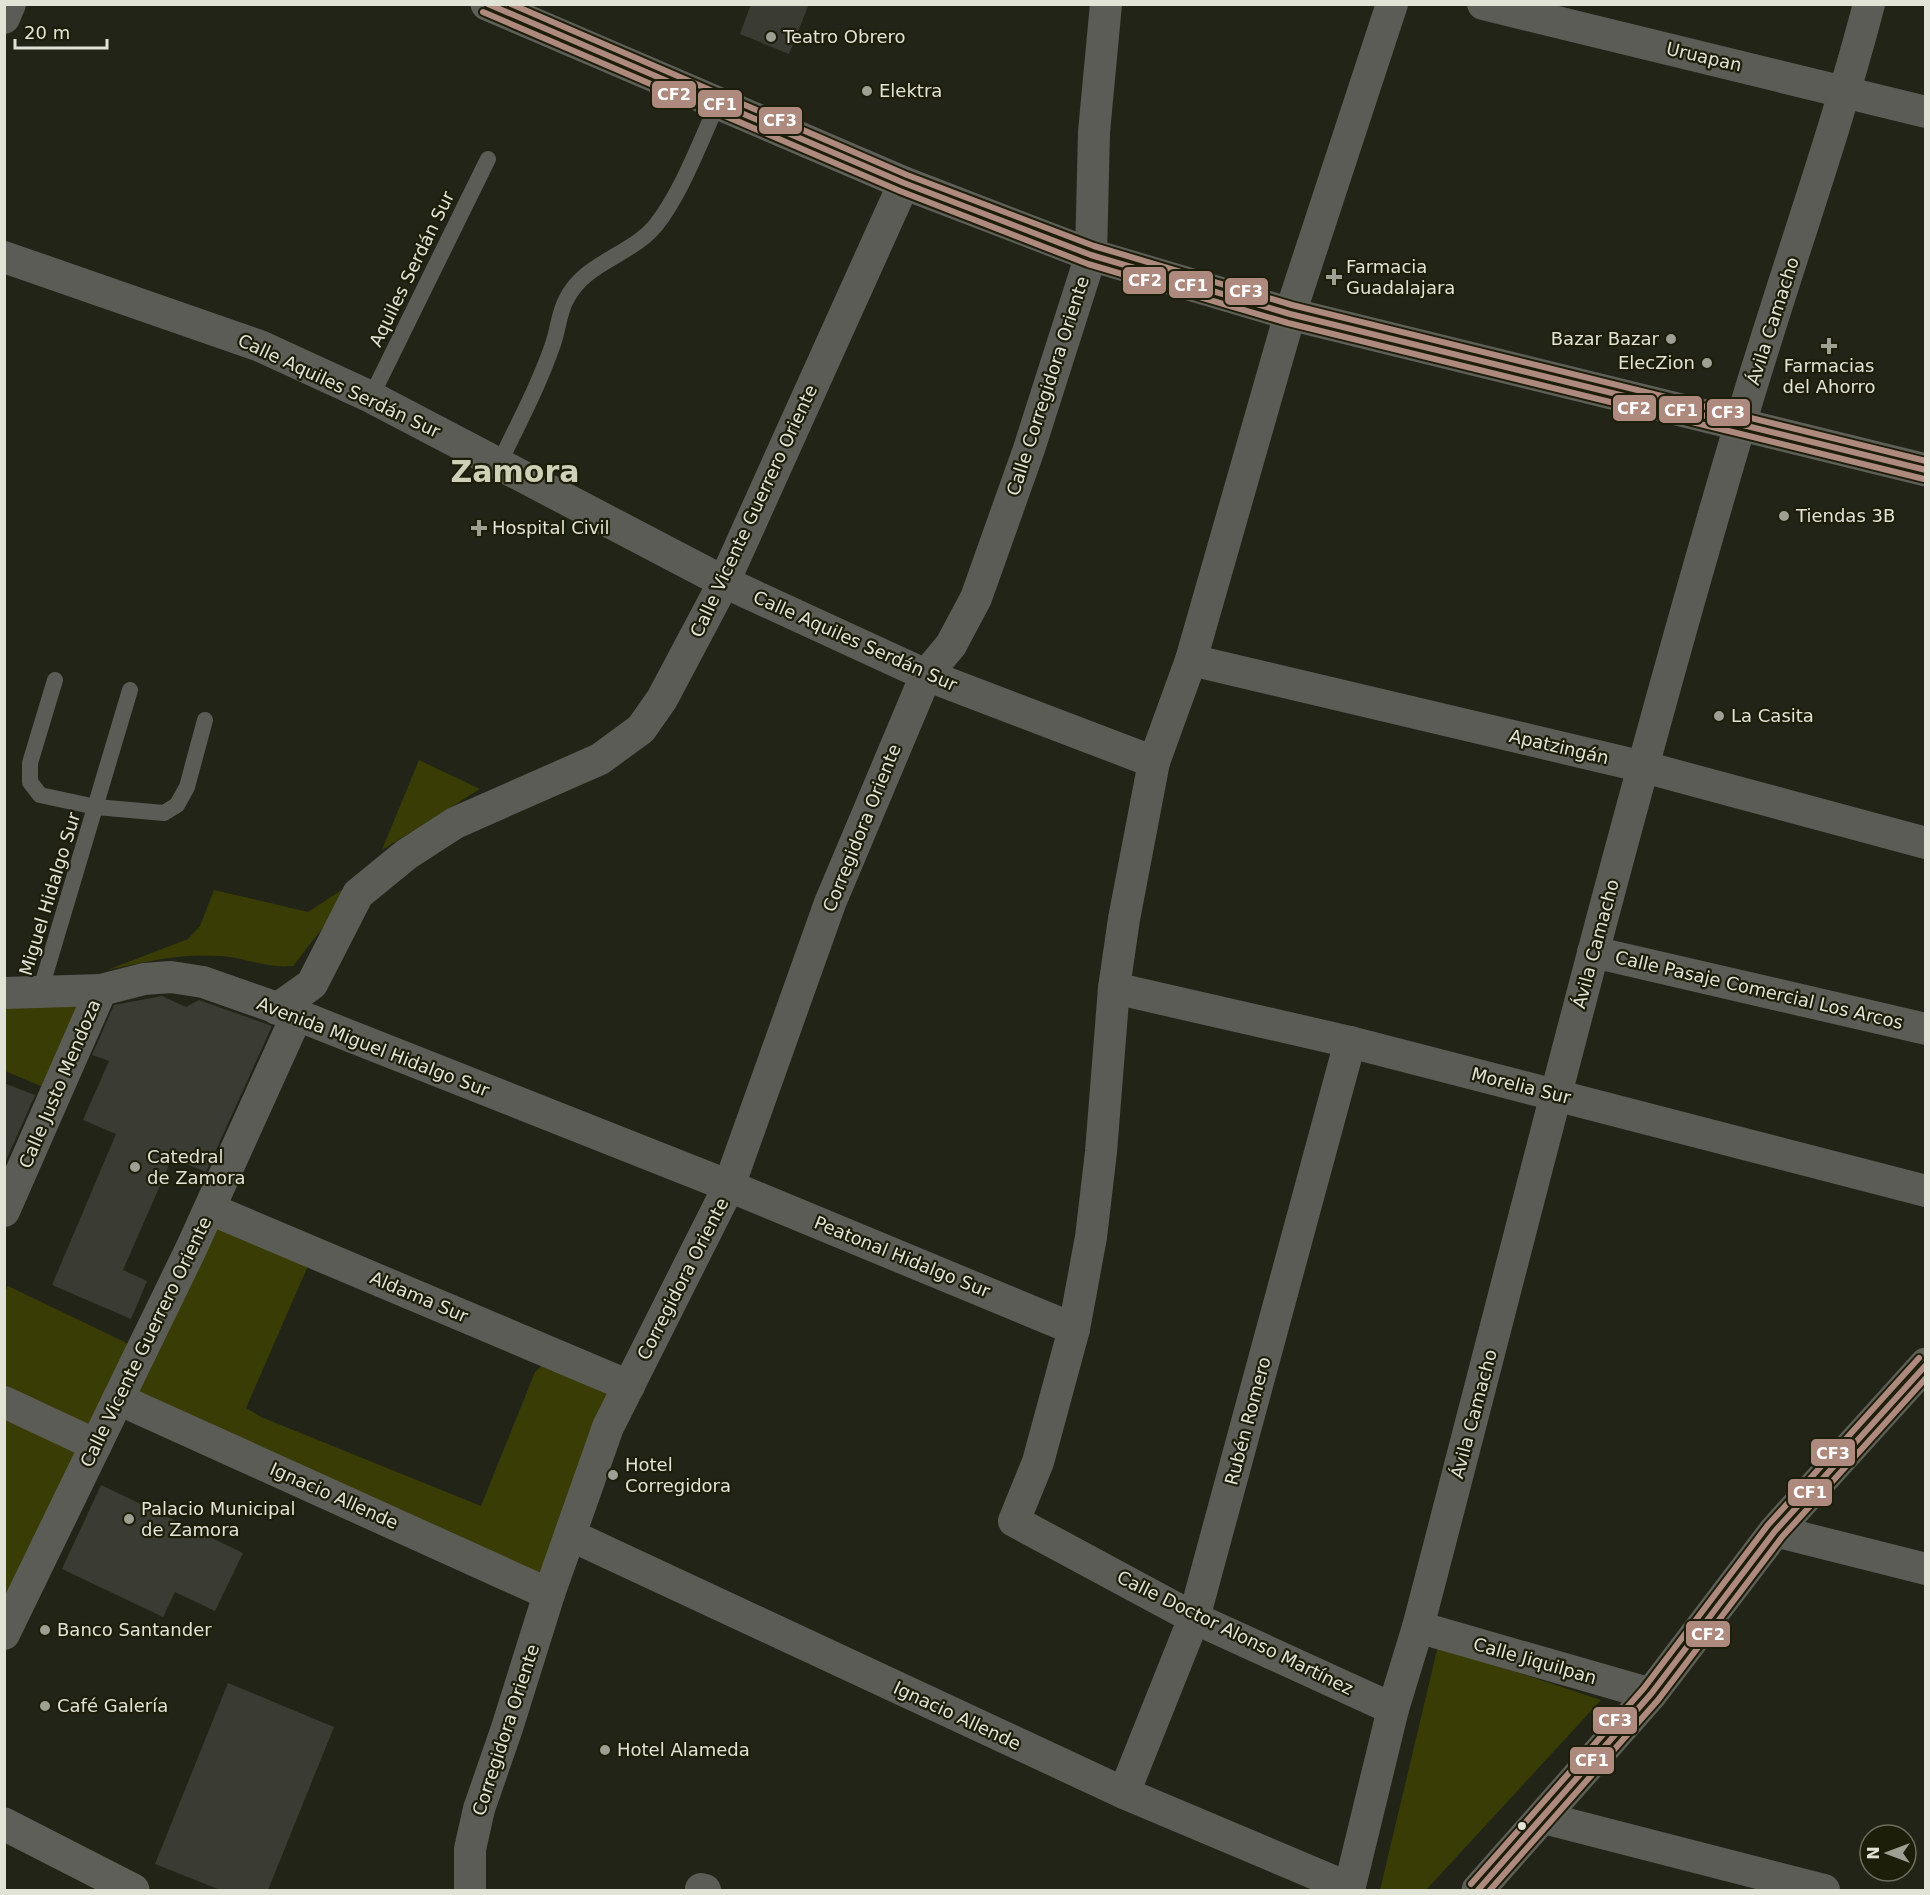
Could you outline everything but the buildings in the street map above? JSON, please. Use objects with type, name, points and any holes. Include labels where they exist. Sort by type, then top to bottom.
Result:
[{"type":"street","points":[[4,18],[10,4]]},
{"type":"street","points":[[487,4],[904,183],[1090,255],[1290,314],[1926,470]]},
{"type":"street","name":"Calle Corregidora Oriente","points":[[926,675],[951,645],[976,598],[1029,449],[1090,255],[1094,132],[1106,4]]},
{"type":"street","points":[[1074,1329],[1091,1237],[1100,1163],[1114,988],[1124,919],[1154,762],[1191,660],[1290,314],[1392,4]]},
{"type":"street","name":"Uruapan","points":[[1483,4],[1926,112]]},
{"type":"street","name":"Ávila Camacho","points":[[1349,1889],[1393,1709],[1418,1627],[1593,952],[1644,767],[1740,424],[1846,91],[1869,4]]},
{"type":"street","name":"Calle Vicente Guerrero Oriente","points":[[4,1634],[210,1209],[287,1012],[312,984],[358,894],[407,854],[456,823],[600,759],[641,729],[662,699],[724,582],[904,183]]},
{"type":"street","name":"Calle Aquiles Serdán Sur","points":[[4,257],[260,346],[371,397],[724,582],[926,675],[1154,762]]},
{"type":"street","name":"Apatzingán","points":[[1191,660],[1644,767],[1926,843]]},
{"type":"street","name":"Corregidora Oriente","points":[[470,1890],[470,1849],[479,1809],[549,1594],[608,1427],[729,1186],[830,903],[926,675]]},
{"type":"street","name":"Calle Pasaje Comercial Los Arcos","points":[[1593,952],[1926,1029]]},
{"type":"street","name":"Avenida Miguel Hidalgo Sur","points":[[4,993],[100,990],[144,979],[171,977],[203,982],[287,1012],[729,1186]]},
{"type":"street","name":"Morelia Sur","points":[[1114,988],[1350,1042],[1926,1191]]},
{"type":"street","name":"Calle Justo Mendoza","points":[[4,1211],[100,990]]},
{"type":"street","name":"Rubén Romero","points":[[1124,1793],[1194,1617],[1350,1042]]},
{"type":"street","name":"Peatonal Hidalgo Sur","points":[[729,1186],[1074,1329]]},
{"type":"street","name":"Aldama Sur","points":[[210,1209],[629,1386]]},
{"type":"street","name":"Calle Doctor Alonso Martínez","points":[[1074,1329],[1038,1462],[1014,1521],[1194,1617],[1393,1709]]},
{"type":"street","points":[[1478,1890],[1544,1818],[1651,1694],[1775,1531],[1926,1364]]},
{"type":"street","name":"Ignacio Allende","points":[[118,1399],[549,1594]]},
{"type":"street","points":[[4,1402],[96,1445]]},
{"type":"street","points":[[1775,1531],[1926,1569]]},
{"type":"street","name":"Ignacio Allende","points":[[570,1535],[1124,1793],[1349,1889]]},
{"type":"street","name":"Calle Jiquilpan","points":[[1418,1627],[1651,1694]]},
{"type":"street","points":[[1544,1818],[1824,1890]]},
{"type":"street","points":[[4,1824],[133,1890]]},
{"type":"lane","points":[[499,464],[538,382],[554,342],[566,300],[581,277],[637,242],[656,226],[682,181],[718,103]]},
{"type":"lane","name":"Aquiles Serdán Sur","points":[[371,397],[488,159]]},
{"type":"lane","name":"Miguel Hidalgo Sur","points":[[55,680],[30,764],[30,782],[40,795],[96,807],[164,813],[177,805],[187,787],[206,720]]},
{"type":"lane","name":"Miguel Hidalgo Sur","points":[[40,992],[130,690]]},
{"type":"shaded area","points":[[419,760],[480,789],[382,850]]},
{"type":"shaded area","points":[[363,876],[293,966],[274,966],[229,957],[205,955],[163,959],[107,970],[188,939],[200,926],[214,890],[308,912]]},
{"type":"shaded area","points":[[101,990],[57,1093],[5,1071],[4,993]]},
{"type":"shaded area","points":[[219,1213],[314,1252],[246,1408],[261,1417],[481,1506],[535,1372],[554,1354],[629,1386],[537,1589],[127,1403]]},
{"type":"shaded area","points":[[8,1286],[135,1347],[91,1438],[5,1396],[4,1293]]},
{"type":"shaded area","points":[[5,1398],[96,1445],[5,1625]]},
{"type":"shaded area","points":[[1438,1646],[1601,1700],[1426,1890],[1380,1890]]},
{"type":"transit line","name":"CF1","points":[[488,4],[904,183],[1091,255],[1290,314],[1926,470]]},
{"type":"transit line","name":"CF3","points":[[511,4],[907,175],[1094,246],[1292,305],[1926,461]]},
{"type":"transit line","name":"CF2","points":[[483,12],[900,191],[1088,264],[1288,323],[1924,479]]},
{"type":"transit line","name":"CF3","points":[[1471,1884],[1644,1688],[1768,1525],[1919,1358]]},
{"type":"transit line","name":"CF1","points":[[1478,1890],[1651,1694],[1775,1531],[1926,1365]]},
{"type":"transit line","name":"CF2","points":[[1490,1890],[1658,1700],[1782,1537],[1926,1378]]},
{"type":"place","name":"Teatro Obrero","points":[[771,37]]},
{"type":"place","name":"Elektra","points":[[867,91]]},
{"type":"place","name":"Farmacia Guadalajara","points":[[1334,277]]},
{"type":"place","name":"Bazar Bazar","points":[[1671,339]]},
{"type":"place","name":"Farmacias del Ahorro","points":[[1829,346]]},
{"type":"place","name":"ElecZion","points":[[1707,363]]},
{"type":"place","name":"Tiendas 3B","points":[[1784,516]]},
{"type":"place","name":"Hospital Civil","points":[[479,528]]},
{"type":"place","name":"La Casita","points":[[1719,716]]},
{"type":"place","name":"Catedral de Zamora","points":[[135,1167]]},
{"type":"place","name":"Hotel Corregidora","points":[[613,1475]]},
{"type":"place","name":"Palacio Municipal de Zamora","points":[[129,1519]]},
{"type":"place","name":"Banco Santander","points":[[45,1630]]},
{"type":"place","name":"Café Galería","points":[[45,1706]]},
{"type":"place","name":"Hotel Alameda","points":[[605,1750]]},
{"type":"district","name":"Zamora","points":[[515,472]]}]
